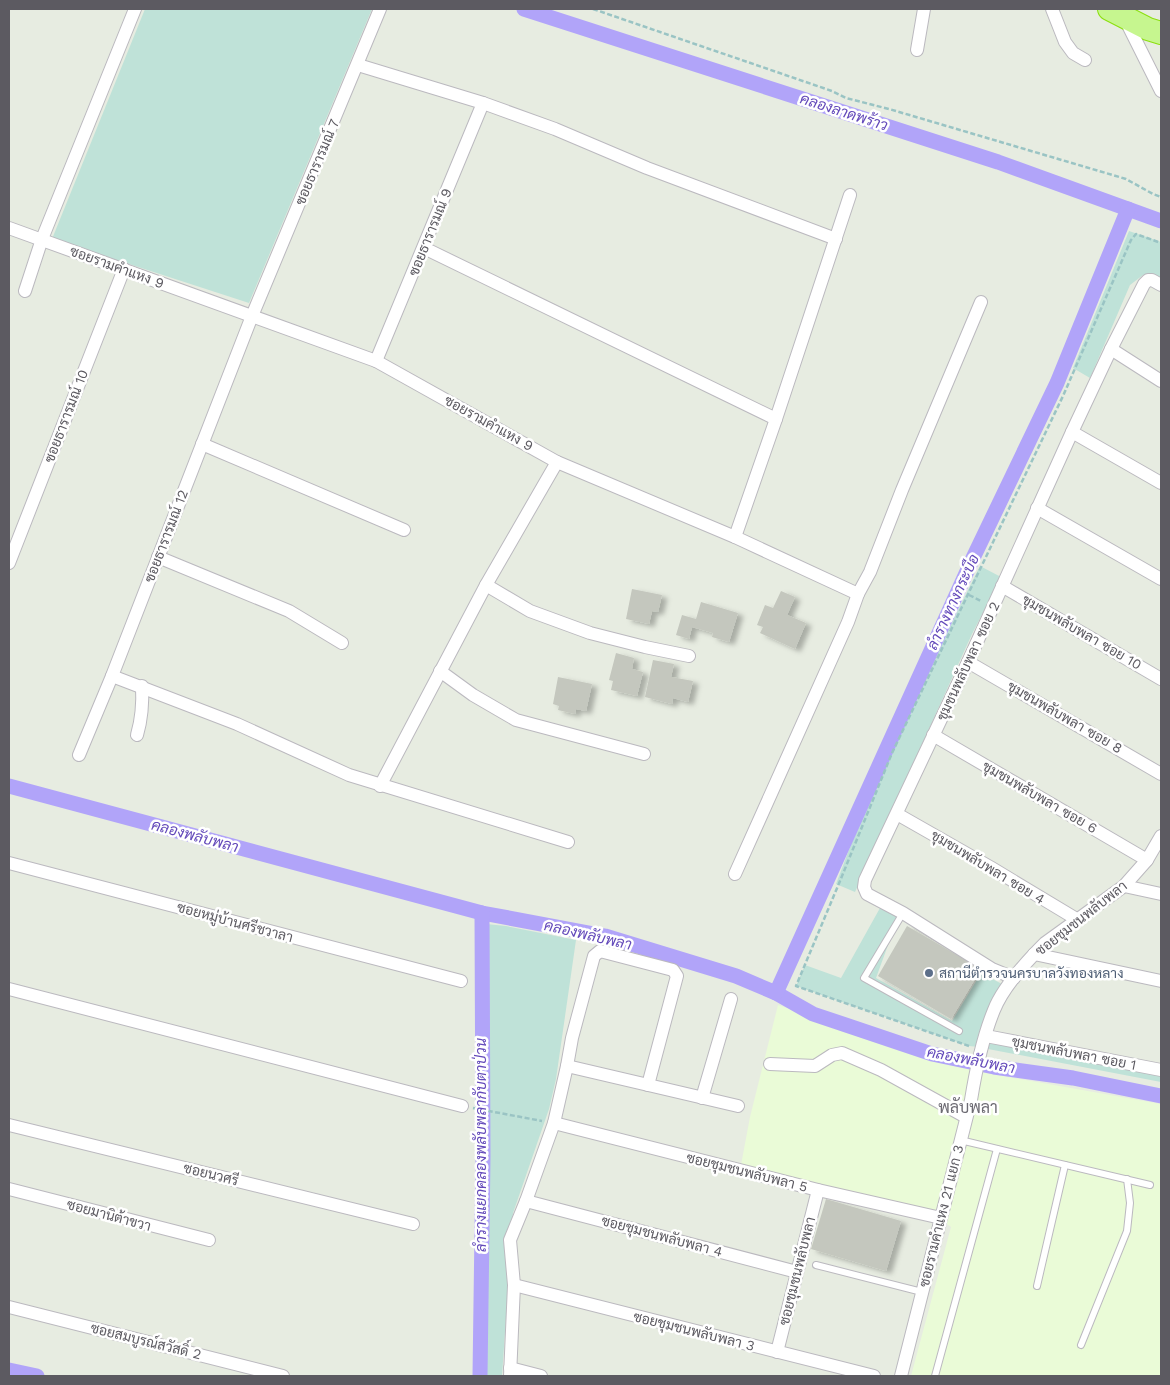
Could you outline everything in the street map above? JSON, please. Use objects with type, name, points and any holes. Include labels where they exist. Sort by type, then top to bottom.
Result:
[{"type":"highway","points":[[1109,9],[1161,34]]},
{"type":"street","points":[[25,291],[42,240],[135,9]]},
{"type":"street","name":"ซอยธารารมณ์ 7","points":[[252,316],[380,9]]},
{"type":"street","points":[[917,50],[924,9]]},
{"type":"street","points":[[1052,9],[1065,42],[1074,53],[1085,60]]},
{"type":"street","points":[[1095,9],[1127,23],[1161,34]]},
{"type":"street","points":[[1127,23],[1161,90]]},
{"type":"street","points":[[358,65],[483,103],[555,129],[647,168],[836,240]]},
{"type":"street","name":"ซอยธารารมณ์ 9","points":[[376,361],[483,103]]},
{"type":"street","points":[[735,537],[850,195]]},
{"type":"street","name":"ซอยรามคำแหง 9","points":[[9,228],[376,361],[557,462],[735,537],[858,594]]},
{"type":"street","points":[[424,248],[776,419]]},
{"type":"street","name":"ซอยธารารมณ์ 10","points":[[9,563],[124,269]]},
{"type":"street","name":"ชุมชนพลับพลา ซอย 2","points":[[1014,978],[992,969],[903,912],[867,894],[864,887],[1110,349],[1144,284],[1157,283]]},
{"type":"street","points":[[735,874],[848,622],[858,594],[870,572],[902,490],[981,302]]},
{"type":"street","name":"ซอยธารารมณ์ 12","points":[[79,755],[112,676],[252,316]]},
{"type":"street","points":[[1110,349],[1161,381]]},
{"type":"street","points":[[1072,432],[1161,483]]},
{"type":"street","points":[[202,444],[404,530]]},
{"type":"street","points":[[380,786],[486,584],[557,462]]},
{"type":"street","points":[[1037,508],[1161,579]]},
{"type":"street","points":[[158,557],[289,611],[342,643]]},
{"type":"street","points":[[486,584],[530,611],[590,633],[689,656]]},
{"type":"street","name":"ชุมชนพลับพลา ซอย 10","points":[[1002,586],[1161,679]]},
{"type":"street","name":"ชุมชนพลับพลา ซอย 8","points":[[968,662],[1161,774]]},
{"type":"street","points":[[440,671],[473,695],[516,720],[644,754]]},
{"type":"street","points":[[112,676],[142,686],[255,732],[349,775],[568,842]]},
{"type":"street","points":[[137,735],[142,720],[142,686]]},
{"type":"street","name":"ชุมชนพลับพลา ซอย 6","points":[[933,735],[1147,860]]},
{"type":"street","name":"ชุมชนพลับพลา ซอย 4","points":[[897,814],[1078,920]]},
{"type":"street","name":"ซอยชุมชนพลับพลา","points":[[982,1047],[994,1009],[1014,978],[1034,954],[1045,943],[1124,886],[1147,860],[1161,836]]},
{"type":"street","name":"ซอยหมู่บ้านศรีชวาลา","points":[[9,863],[461,981]]},
{"type":"street","points":[[1124,886],[1161,894]]},
{"type":"street","points":[[540,1376],[510,1372],[514,1285],[510,1240],[554,1123],[572,1038],[594,956],[600,951],[673,970],[676,976],[648,1085]]},
{"type":"street","points":[[1034,954],[1161,981]]},
{"type":"street","points":[[9,989],[462,1106]]},
{"type":"street","points":[[702,1098],[731,999]]},
{"type":"street","name":"ชุมชนพลับพลา ซอย 1","points":[[982,1047],[1161,1070]]},
{"type":"street","name":"ซอยรามคำแหง 21 แยก 3","points":[[901,1376],[982,1047]]},
{"type":"street","points":[[770,1064],[815,1066],[832,1055],[842,1053],[881,1070],[966,1117]]},
{"type":"street","points":[[567,1066],[738,1106]]},
{"type":"street","name":"ซอยชุมชนพลับพลา 5","points":[[554,1123],[818,1190],[941,1218]]},
{"type":"street","name":"ซอยนวศรี","points":[[9,1125],[413,1224]]},
{"type":"street","name":"ซอยมานิต้าขวา","points":[[9,1189],[209,1240]]},
{"type":"street","name":"ซอยชุมชนพลับพลา","points":[[777,1352],[818,1190]]},
{"type":"street","name":"ซอยชุมชนพลับพลา 4","points":[[526,1200],[797,1272]]},
{"type":"street","name":"ซอยชุมชนพลับพลา 3","points":[[514,1285],[874,1376]]},
{"type":"street","name":"ซอยสมบูรณ์สวัสดิ์ 2","points":[[9,1307],[283,1376]]},
{"type":"lane","points":[[903,912],[864,978],[959,1031]]},
{"type":"lane","points":[[960,1140],[1150,1184]]},
{"type":"lane","points":[[936,1376],[997,1149]]},
{"type":"lane","points":[[1037,1286],[1065,1165]]},
{"type":"lane","points":[[1081,1345],[1127,1231],[1130,1204],[1127,1179]]},
{"type":"lane","points":[[816,1265],[922,1292]]},
{"type":"path","points":[[593,9],[832,91],[846,98],[1126,179],[1161,197]]},
{"type":"path","points":[[982,1047],[969,1046],[796,986],[892,754],[1064,396],[1131,240],[1136,234],[1161,243]]},
{"type":"path","points":[[462,1106],[554,1123]]},
{"type":"shaded area","points":[[145,9],[372,9],[249,303],[52,239]]},
{"type":"shaded area","points":[[1129,231],[1161,242],[1161,280],[1156,277],[1143,275],[1130,285],[1090,378],[1073,368]]},
{"type":"shaded area","points":[[980,566],[1001,577],[972,634],[855,892],[836,884],[871,792]]},
{"type":"shaded area","points":[[880,908],[899,915],[876,978],[952,1021],[981,973],[1002,984],[979,1047],[969,1046],[796,986],[805,965],[841,978]]},
{"type":"shaded area","points":[[486,924],[506,926],[576,940],[556,1079],[549,1109],[513,1213],[502,1376],[486,1376]]},
{"type":"shaded area","points":[[778,1005],[986,1073],[1161,1104],[1161,1376],[911,1376],[951,1227],[930,1212],[741,1165],[750,1117]]},
{"type":"shaded area","points":[[990,1039],[1161,1072],[1161,1082],[988,1049]]},
{"type":"building","points":[[632,589],[662,595],[658,612],[652,611],[649,624],[626,619]]},
{"type":"building","points":[[781,591],[795,597],[787,615],[806,623],[795,649],[760,633],[763,627],[757,625],[765,605],[773,608]]},
{"type":"building","points":[[701,602],[738,613],[729,642],[712,637],[713,633],[692,627],[689,639],[676,635],[682,615],[696,619]]},
{"type":"building","points":[[616,653],[634,658],[632,669],[643,672],[637,696],[611,690],[613,681],[609,680]]},
{"type":"building","points":[[653,660],[674,664],[671,677],[693,681],[688,702],[673,698],[672,704],[645,697]]},
{"type":"building","points":[[558,677],[592,684],[586,711],[576,709],[575,714],[558,710],[559,706],[553,704]]},
{"type":"building","name":"สถานีตำรวจนครบาลวังทองหลาง","points":[[907,926],[981,969],[951,1019],[878,976]]},
{"type":"building","points":[[826,1199],[901,1221],[886,1271],[811,1249]]},
{"type":"waterway","name":"คลองลาดพร้าว","points":[[524,9],[998,162],[1161,221]]},
{"type":"waterway","name":"ลำรางทางกระบือ","points":[[776,993],[973,558],[1057,383],[1128,209]]},
{"type":"waterway","name":"คลองพลับพลา","points":[[9,786],[482,913],[605,936],[736,976],[776,993],[813,1014],[932,1054],[994,1067],[1073,1078],[1161,1096]]},
{"type":"waterway","name":"ลำรางแยกคลองพลับพลากับตาป่วน","points":[[480,1376],[483,1156],[482,913]]},
{"type":"waterway","points":[[9,1370],[37,1376]]},
{"type":"place","name":"สถานีตำรวจนครบาลวังทองหลาง","points":[[929,973]]},
{"type":"district","name":"พลับพลา","points":[[968,1107]]}]
